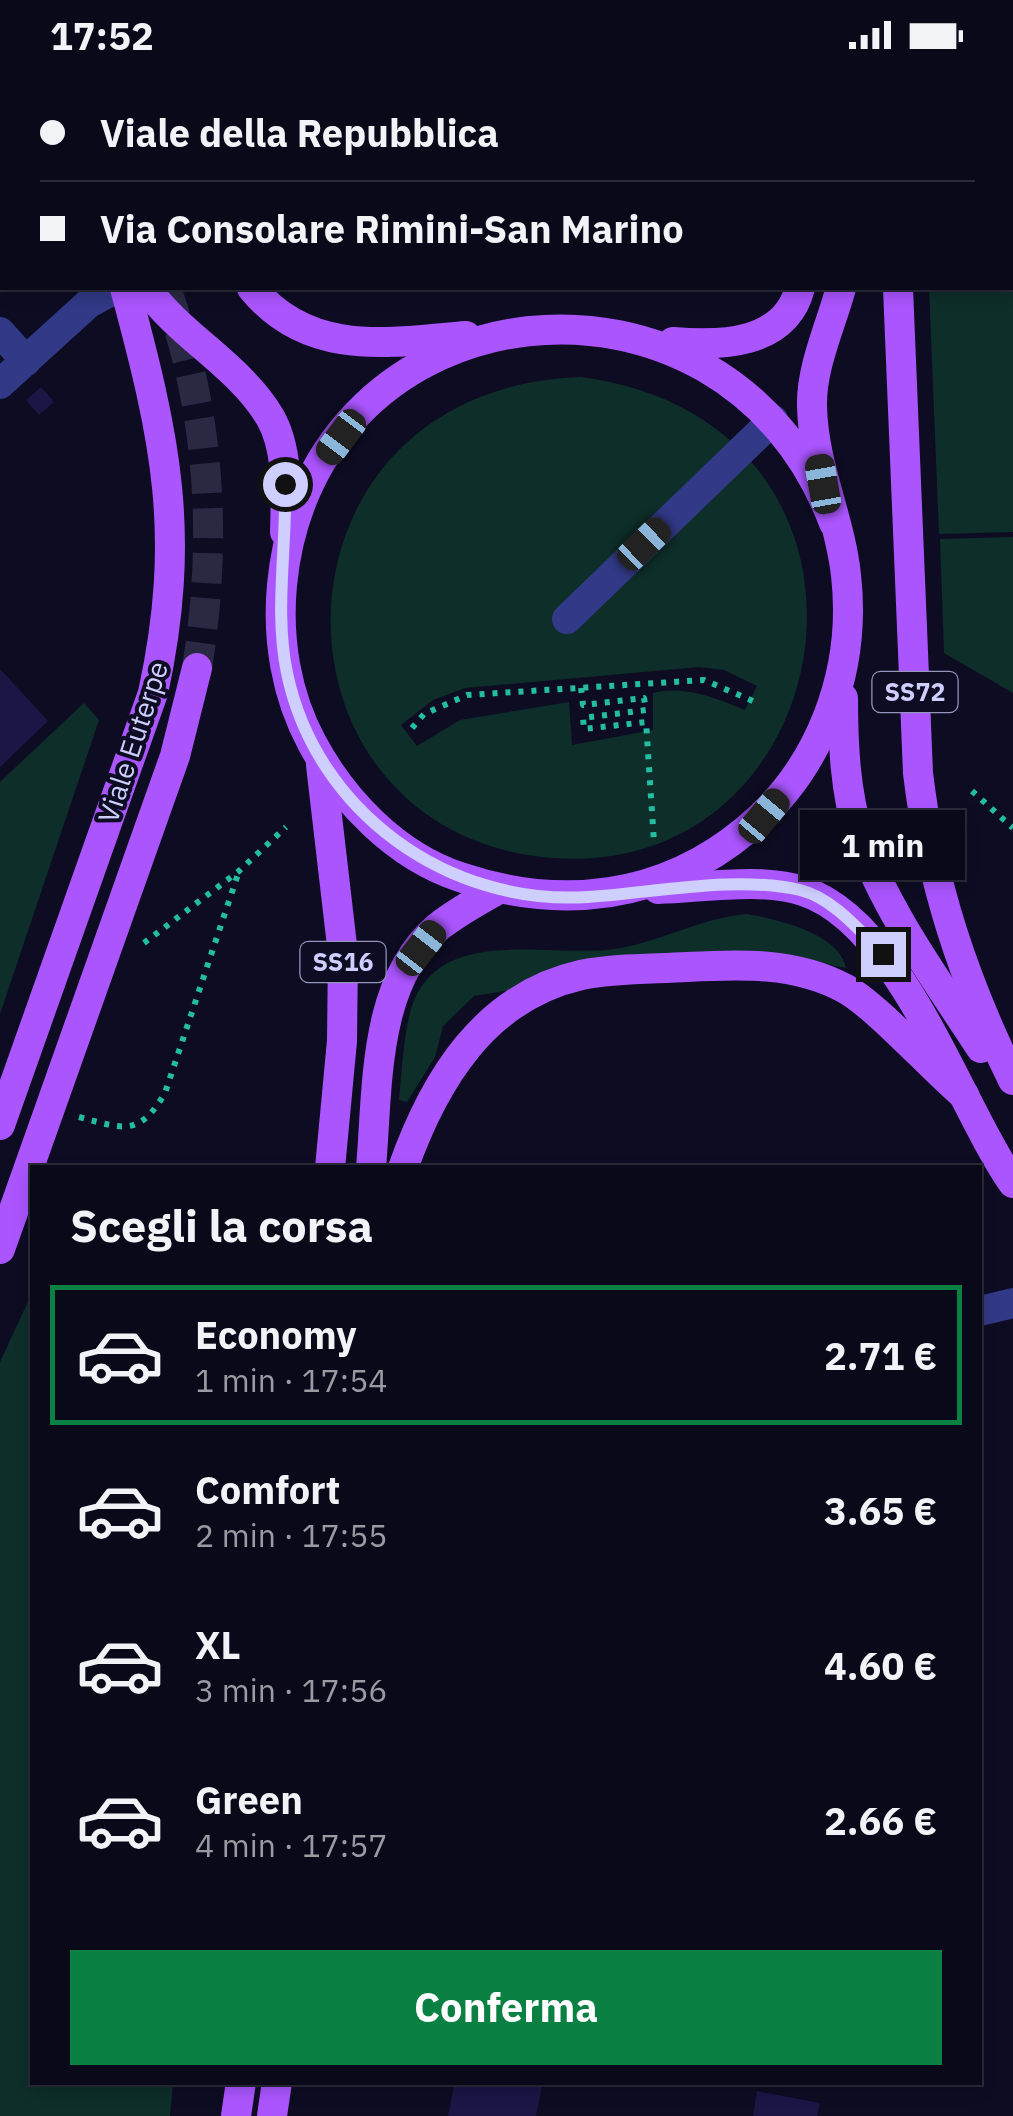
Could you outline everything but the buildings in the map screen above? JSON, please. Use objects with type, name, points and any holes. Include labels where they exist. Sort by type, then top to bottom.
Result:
[{"type":"main road","name":"Viale Euterpe","points":[[0,1125],[154,692],[168,620],[172,528],[165,448],[126,290]]},
{"type":"main road","points":[[147,290],[166,316],[246,388],[271,418],[284,462],[284,568]]},
{"type":"main road","points":[[254,290],[284,318],[314,335],[376,343],[519,332]]},
{"type":"main road","name":"SS16","points":[[799,290],[778,323],[736,344],[649,341],[584,328],[519,332],[486,339],[425,364],[358,417],[324,459],[310,488],[284,568],[280,625],[286,671],[298,714],[320,757],[362,813],[403,848],[449,874],[497,890],[556,897],[635,889],[686,870],[724,848],[764,816],[796,778],[825,726],[844,667],[848,628],[846,575],[823,484],[812,402],[840,290]]},
{"type":"main road","name":"SS72","points":[[898,290],[918,773],[926,835],[960,962],[1013,1080]]},
{"type":"main road","name":"SS16","points":[[649,341],[704,364],[774,420],[811,472],[834,523]]},
{"type":"main road","name":"SS72","points":[[844,667],[843,733],[858,834],[937,980],[1013,1096]]},
{"type":"main road","name":"Viale Euterpe","points":[[30,1165],[176,756],[197,668]]},
{"type":"main road","name":"SS16","points":[[320,757],[343,954],[342,1041],[330,1165]]},
{"type":"main road","points":[[635,889],[768,886],[803,891],[842,913],[883,954],[1013,1183]]},
{"type":"main road","name":"SS16","points":[[371,1165],[382,1048],[392,1001],[407,966],[435,930],[497,890]]},
{"type":"main road","points":[[404,1165],[420,1120],[450,1065],[486,1026],[522,998],[586,974],[742,964],[776,966],[817,978],[846,989],[964,1095]]},
{"type":"main road","name":"Viale Euterpe","points":[[0,1250],[30,1166]]},
{"type":"main road","points":[[236,2116],[241,2085]]},
{"type":"main road","points":[[272,2116],[277,2085]]},
{"type":"street","points":[[0,384],[89,303],[113,290]]},
{"type":"street","points":[[0,332],[26,361]]},
{"type":"street","points":[[567,619],[774,420]]},
{"type":"street","points":[[982,1310],[1013,1303]]},
{"type":"path","points":[[412,728],[424,714],[467,695],[704,680],[754,700]]},
{"type":"path","points":[[581,688],[583,705],[644,698],[646,710],[583,718],[584,729],[646,722],[654,842]]},
{"type":"path","points":[[972,792],[1013,828]]},
{"type":"path","points":[[133,954],[157,930],[239,872],[286,827]]},
{"type":"path","points":[[78,1117],[116,1127],[135,1127],[154,1111],[165,1093],[239,872]]},
{"type":"green space","points":[[929,290],[1013,290],[1013,532],[939,534]]},
{"type":"green space","points":[[581,377],[689,411],[761,474],[799,555],[806,643],[782,727],[730,798],[653,845],[553,858],[454,831],[384,775],[343,699],[331,613],[348,528],[396,454],[473,400]],"holes":[[[699,667],[724,670],[757,686],[745,710],[689,692],[653,693],[653,730],[572,745],[569,702],[460,720],[417,746],[401,725],[433,700],[465,688]]]},
{"type":"green space","points":[[1013,537],[1013,693],[944,653],[940,539]]},
{"type":"green space","points":[[84,703],[99,720],[0,1014],[0,782]]},
{"type":"green space","points":[[747,914],[789,924],[820,937],[841,956],[846,968],[757,951],[474,996],[443,1026],[435,1057],[407,1102],[399,1100],[411,1009],[424,983],[443,966],[467,955],[494,951],[625,947]]},
{"type":"green space","points":[[30,1297],[30,2085],[173,2085],[170,2116],[0,2116],[0,1362]]},
{"type":"tunnel","points":[[167,290],[192,382],[206,476],[207,571],[197,668]]},
{"type":"route","points":[[285,484],[280,625],[286,671],[298,714],[328,772],[345,794],[403,848],[449,874],[497,890],[540,897],[590,897],[635,889],[768,886],[803,891],[842,913],[883,954]]}]
